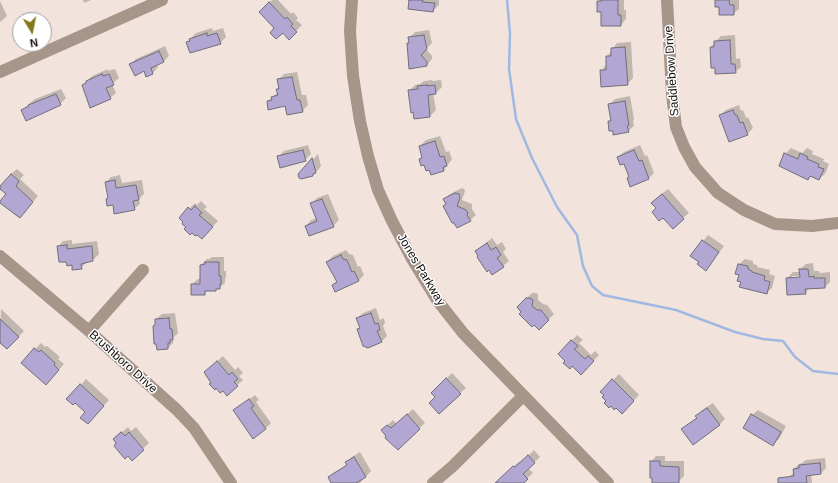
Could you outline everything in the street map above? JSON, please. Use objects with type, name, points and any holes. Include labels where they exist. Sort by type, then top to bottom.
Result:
[{"type":"street","points":[[0,72],[146,3],[162,0]]},
{"type":"street","name":"Jones Parkway","points":[[352,0],[350,32],[353,76],[360,121],[368,156],[378,190],[412,259],[437,300],[463,333],[608,483]]},
{"type":"street","name":"Saddlebow Drive","points":[[667,0],[672,94],[676,127],[684,147],[695,167],[718,194],[744,210],[775,224],[812,226],[838,223]]},
{"type":"street","name":"Brushboro Drive","points":[[0,256],[89,331],[177,410],[194,428],[231,483]]},
{"type":"street","points":[[89,331],[142,270]]},
{"type":"street","points":[[434,483],[523,396]]},
{"type":"building","points":[[409,0],[423,0],[422,2],[435,3],[433,12],[408,9]]},
{"type":"building","points":[[618,0],[618,15],[621,15],[621,26],[601,26],[601,12],[597,12],[597,1]]},
{"type":"building","points":[[715,0],[729,0],[730,5],[734,5],[734,15],[719,15],[719,7],[715,7]]},
{"type":"building","points":[[269,2],[285,19],[287,17],[293,24],[291,26],[297,32],[289,40],[283,33],[276,39],[270,33],[274,28],[259,12]]},
{"type":"building","points":[[207,33],[207,36],[217,33],[221,44],[190,53],[186,42],[190,41],[189,39]]},
{"type":"building","points":[[424,35],[427,49],[421,55],[427,62],[427,66],[409,69],[408,37]]},
{"type":"building","points":[[730,40],[731,64],[735,64],[736,73],[715,74],[715,68],[711,68],[710,47],[714,47],[714,41]]},
{"type":"building","points":[[625,47],[628,85],[601,87],[600,70],[606,70],[606,56],[611,56],[611,48]]},
{"type":"building","points":[[159,51],[164,62],[151,68],[153,74],[146,77],[144,71],[135,76],[129,64]]},
{"type":"building","points":[[102,74],[103,76],[109,74],[114,85],[106,88],[111,99],[90,108],[82,85],[86,83],[86,81]]},
{"type":"building","points":[[292,77],[297,100],[300,100],[303,112],[287,115],[285,106],[268,110],[267,101],[272,100],[271,97],[278,95],[276,89],[279,89],[277,79]]},
{"type":"building","points":[[435,85],[436,94],[428,95],[430,117],[414,119],[413,112],[411,113],[408,90],[418,89],[417,86]]},
{"type":"building","points":[[56,94],[61,105],[26,121],[21,110],[29,106],[28,105]]},
{"type":"building","points":[[625,101],[629,125],[627,126],[629,132],[613,135],[613,131],[609,131],[608,121],[611,121],[608,104]]},
{"type":"building","points":[[733,110],[740,123],[743,122],[748,135],[729,142],[719,115]]},
{"type":"building","points":[[435,141],[440,157],[444,156],[447,166],[443,167],[444,171],[431,175],[429,170],[426,171],[424,165],[421,166],[419,159],[422,158],[419,146]]},
{"type":"building","points":[[303,150],[306,161],[280,168],[277,156]]},
{"type":"building","points":[[634,150],[639,161],[642,160],[649,179],[630,187],[627,178],[629,177],[624,164],[620,165],[617,157]]},
{"type":"building","points":[[784,153],[798,159],[800,153],[808,157],[807,159],[819,164],[818,167],[824,169],[819,180],[810,176],[808,180],[779,166]]},
{"type":"building","points":[[312,158],[316,173],[313,174],[313,176],[301,179],[299,178],[298,174]]},
{"type":"building","points":[[11,174],[19,181],[16,186],[33,202],[20,218],[0,203],[6,194],[0,189],[0,186]]},
{"type":"building","points":[[115,180],[116,188],[136,185],[139,200],[133,201],[135,210],[114,214],[113,205],[107,206],[106,199],[108,198],[105,182]]},
{"type":"building","points":[[455,193],[459,194],[460,198],[457,206],[466,210],[471,221],[457,228],[454,223],[452,223],[443,206],[446,204],[443,199]]},
{"type":"building","points":[[662,194],[684,219],[673,229],[663,218],[659,221],[652,212],[656,208],[651,203]]},
{"type":"building","points":[[322,199],[334,227],[309,236],[305,226],[317,221],[310,203]]},
{"type":"building","points":[[195,206],[202,213],[199,215],[213,227],[202,239],[192,233],[190,235],[184,229],[186,227],[182,224],[183,222],[179,218],[188,207],[191,210]]},
{"type":"building","points":[[702,240],[719,252],[706,271],[697,264],[699,262],[690,256]]},
{"type":"building","points":[[487,243],[491,250],[496,247],[501,255],[497,258],[504,267],[492,275],[489,270],[487,272],[477,257],[478,256],[475,251]]},
{"type":"building","points":[[67,245],[67,249],[92,246],[93,261],[81,264],[82,269],[72,270],[72,265],[67,266],[66,262],[59,262],[57,246]]},
{"type":"building","points":[[341,255],[343,259],[347,260],[352,272],[354,271],[359,281],[335,292],[332,285],[337,282],[326,262]]},
{"type":"building","points":[[205,262],[219,262],[219,276],[221,276],[220,289],[216,289],[216,291],[205,291],[205,295],[191,295],[191,284],[200,284],[200,265],[205,264]]},
{"type":"building","points":[[738,264],[748,266],[748,269],[752,272],[765,276],[764,280],[770,282],[767,294],[739,287],[741,282],[737,281],[739,275],[735,274]]},
{"type":"building","points":[[799,269],[808,269],[809,277],[814,276],[814,278],[825,278],[825,288],[805,289],[806,294],[787,295],[786,278],[800,277]]},
{"type":"building","points":[[526,298],[533,300],[532,306],[537,310],[541,310],[549,320],[539,330],[534,325],[532,327],[519,314],[521,312],[517,307]]},
{"type":"building","points":[[371,313],[375,324],[378,323],[380,330],[377,331],[382,342],[368,348],[363,346],[357,329],[360,328],[356,318]]},
{"type":"building","points":[[169,318],[173,340],[170,340],[170,343],[168,343],[168,349],[157,350],[156,344],[154,344],[153,326],[155,325],[155,319]]},
{"type":"building","points":[[0,319],[19,337],[7,349],[0,343]]},
{"type":"building","points":[[571,340],[578,346],[574,349],[585,359],[588,356],[594,361],[581,375],[572,366],[570,369],[563,363],[565,361],[558,354]]},
{"type":"building","points":[[34,348],[39,352],[41,350],[55,363],[54,365],[59,370],[46,385],[21,363]]},
{"type":"building","points":[[217,361],[229,375],[232,372],[238,379],[234,382],[238,386],[227,396],[223,391],[220,393],[216,388],[215,390],[209,384],[211,383],[204,372]]},
{"type":"building","points":[[446,378],[461,394],[439,414],[429,403],[435,397],[431,393]]},
{"type":"building","points":[[612,379],[634,401],[622,414],[616,408],[614,410],[611,406],[609,408],[604,403],[606,401],[602,397],[604,395],[600,392]]},
{"type":"building","points":[[80,384],[104,406],[88,424],[80,418],[85,412],[75,403],[73,405],[66,399]]},
{"type":"building","points":[[249,399],[254,406],[251,408],[266,429],[253,439],[233,410]]},
{"type":"building","points":[[707,408],[720,425],[693,445],[681,429],[697,418],[695,416]]},
{"type":"building","points":[[407,414],[420,429],[398,450],[385,438],[386,436],[381,430],[387,425],[391,428]]},
{"type":"building","points":[[751,414],[781,432],[773,446],[743,428]]},
{"type":"building","points":[[121,432],[125,436],[129,432],[144,450],[132,461],[128,456],[125,459],[114,446],[116,443],[113,439]]},
{"type":"building","points":[[528,455],[535,463],[523,474],[528,479],[524,483],[495,483],[513,466],[515,467]]},
{"type":"building","points":[[354,457],[366,477],[356,483],[331,483],[328,477],[347,465],[345,462]]},
{"type":"building","points":[[650,461],[660,461],[660,466],[679,467],[679,483],[652,483],[652,478],[650,478]]},
{"type":"building","points":[[820,463],[821,474],[806,476],[807,483],[778,483],[778,478],[794,476],[793,469],[799,468],[799,465]]},
{"type":"waterway","points":[[507,0],[510,33],[509,69],[516,119],[532,158],[557,207],[577,235],[583,266],[592,286],[603,295],[676,310],[735,332],[763,339],[783,341],[795,357],[813,371],[838,374]]}]
